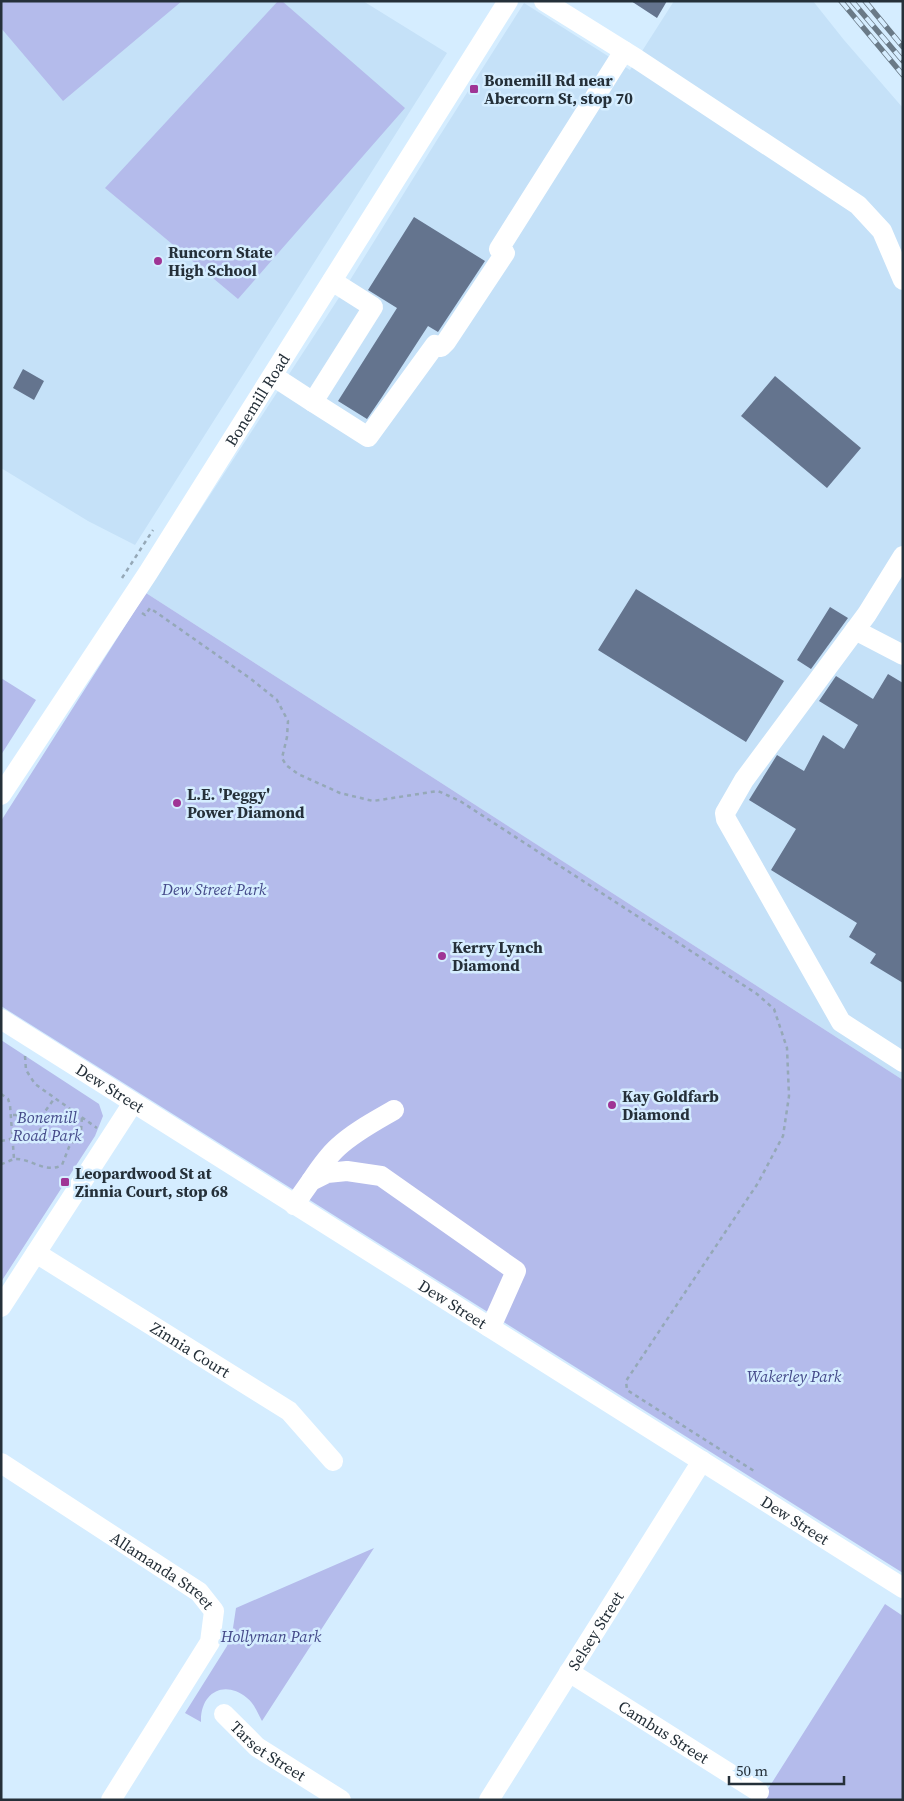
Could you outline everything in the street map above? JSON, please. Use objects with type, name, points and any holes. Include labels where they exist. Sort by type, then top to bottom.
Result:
[{"type":"street","name":"Bonemill Road","points":[[1,796],[128,604],[508,1]]},
{"type":"street","points":[[544,1],[624,51],[858,205],[882,231],[903,280]]},
{"type":"street","points":[[273,376],[368,437],[435,345],[441,347],[457,326],[505,253],[499,249],[624,51]]},
{"type":"street","points":[[313,402],[373,307],[332,281]]},
{"type":"street","points":[[903,556],[855,630],[744,780],[726,813],[726,819],[841,1022],[903,1062]]},
{"type":"street","points":[[855,630],[903,655]]},
{"type":"street","name":"Dew Street","points":[[1,1019],[903,1588]]},
{"type":"street","points":[[1,1307],[133,1103]]},
{"type":"street","points":[[294,1204],[322,1165],[338,1147],[360,1130],[394,1110]]},
{"type":"street","points":[[311,1181],[327,1173],[347,1171],[381,1176],[516,1271],[489,1327]]},
{"type":"street","name":"Zinnia Court","points":[[36,1253],[289,1411],[333,1461]]},
{"type":"street","name":"Selsey Street","points":[[488,1800],[702,1461]]},
{"type":"street","name":"Allamanda Street","points":[[1,1463],[198,1592],[214,1611],[210,1642],[111,1800]]},
{"type":"street","name":"Cambus Street","points":[[569,1672],[759,1792]]},
{"type":"street","name":"Tarset Street","points":[[224,1714],[258,1747],[341,1800]]},
{"type":"path","points":[[128,604],[145,615],[150,608],[251,679],[277,700],[288,721],[287,737],[282,758],[286,765],[298,774],[340,793],[373,801],[438,791],[460,801],[757,994],[774,1009],[787,1048],[789,1096],[783,1136],[758,1183],[626,1382],[627,1390],[760,1475]]},
{"type":"path","points":[[24,1053],[26,1070],[34,1084],[101,1131]]},
{"type":"path","points":[[1,1094],[8,1099],[14,1139],[14,1159]]},
{"type":"path","points":[[1,1141],[38,1133],[43,1125],[41,1117],[54,1099]]},
{"type":"path","points":[[11,1115],[36,1115],[41,1117]]},
{"type":"path","points":[[1,1164],[14,1159],[57,1168],[62,1165],[69,1147],[81,1131],[82,1117]]},
{"type":"shaded area","name":"Runcorn State High School","points":[[1,1],[363,1],[447,53],[135,545],[88,521],[1,468]]},
{"type":"shaded area","points":[[674,1],[813,1],[903,108],[903,1080],[146,593],[342,293],[524,3],[630,70]]},
{"type":"green space","points":[[1,1],[182,1],[63,101],[1,28]]},
{"type":"green space","points":[[278,1],[282,1],[405,108],[238,299],[105,188]]},
{"type":"green space","name":"Dew Street Park","points":[[146,593],[903,1080],[903,1573],[1,1006],[1,821]]},
{"type":"green space","points":[[1,678],[36,700],[1,755]]},
{"type":"green space","name":"Bonemill Road Park","points":[[1,1040],[99,1104],[103,1116],[95,1136],[1,1282]]},
{"type":"green space","name":"Hollyman Park","points":[[374,1548],[262,1721],[249,1700],[238,1692],[230,1690],[215,1692],[209,1697],[202,1712],[201,1722],[185,1713],[227,1646],[233,1628],[236,1608]]},
{"type":"green space","points":[[885,1604],[903,1616],[903,1800],[761,1800]]},
{"type":"building","points":[[631,1],[667,1],[657,18]]},
{"type":"building","points":[[414,217],[485,261],[438,332],[428,326],[367,419],[338,401],[397,308],[368,290]]},
{"type":"building","points":[[23,369],[44,381],[34,400],[13,388]]},
{"type":"building","points":[[775,376],[861,448],[827,488],[741,416]]},
{"type":"building","points":[[636,589],[784,681],[746,742],[598,650]]},
{"type":"building","points":[[830,607],[848,618],[811,669],[797,660]]},
{"type":"building","points":[[888,674],[903,683],[903,983],[870,963],[876,954],[849,937],[857,923],[771,870],[796,829],[749,800],[777,755],[804,771],[823,735],[844,749],[858,725],[819,701],[836,676],[873,699]]},
{"type":"railway","points":[[841,1],[903,75]]},
{"type":"railway","points":[[852,1],[903,61]]},
{"type":"railway","points":[[865,1],[903,47]]},
{"type":"place","name":"Bonemill Rd near Abercorn St, stop 70","points":[[474,89]]},
{"type":"place","name":"Runcorn State High School","points":[[158,261]]},
{"type":"place","name":"L.E. 'Peggy' Power Diamond","points":[[177,803]]},
{"type":"place","name":"Kerry Lynch Diamond","points":[[442,956]]},
{"type":"place","name":"Kay Goldfarb Diamond","points":[[612,1105]]},
{"type":"place","name":"Leopardwood St at Zinnia Court, stop 68","points":[[65,1182]]},
{"type":"park label","name":"Wakerley Park","points":[[794,1376]]}]
